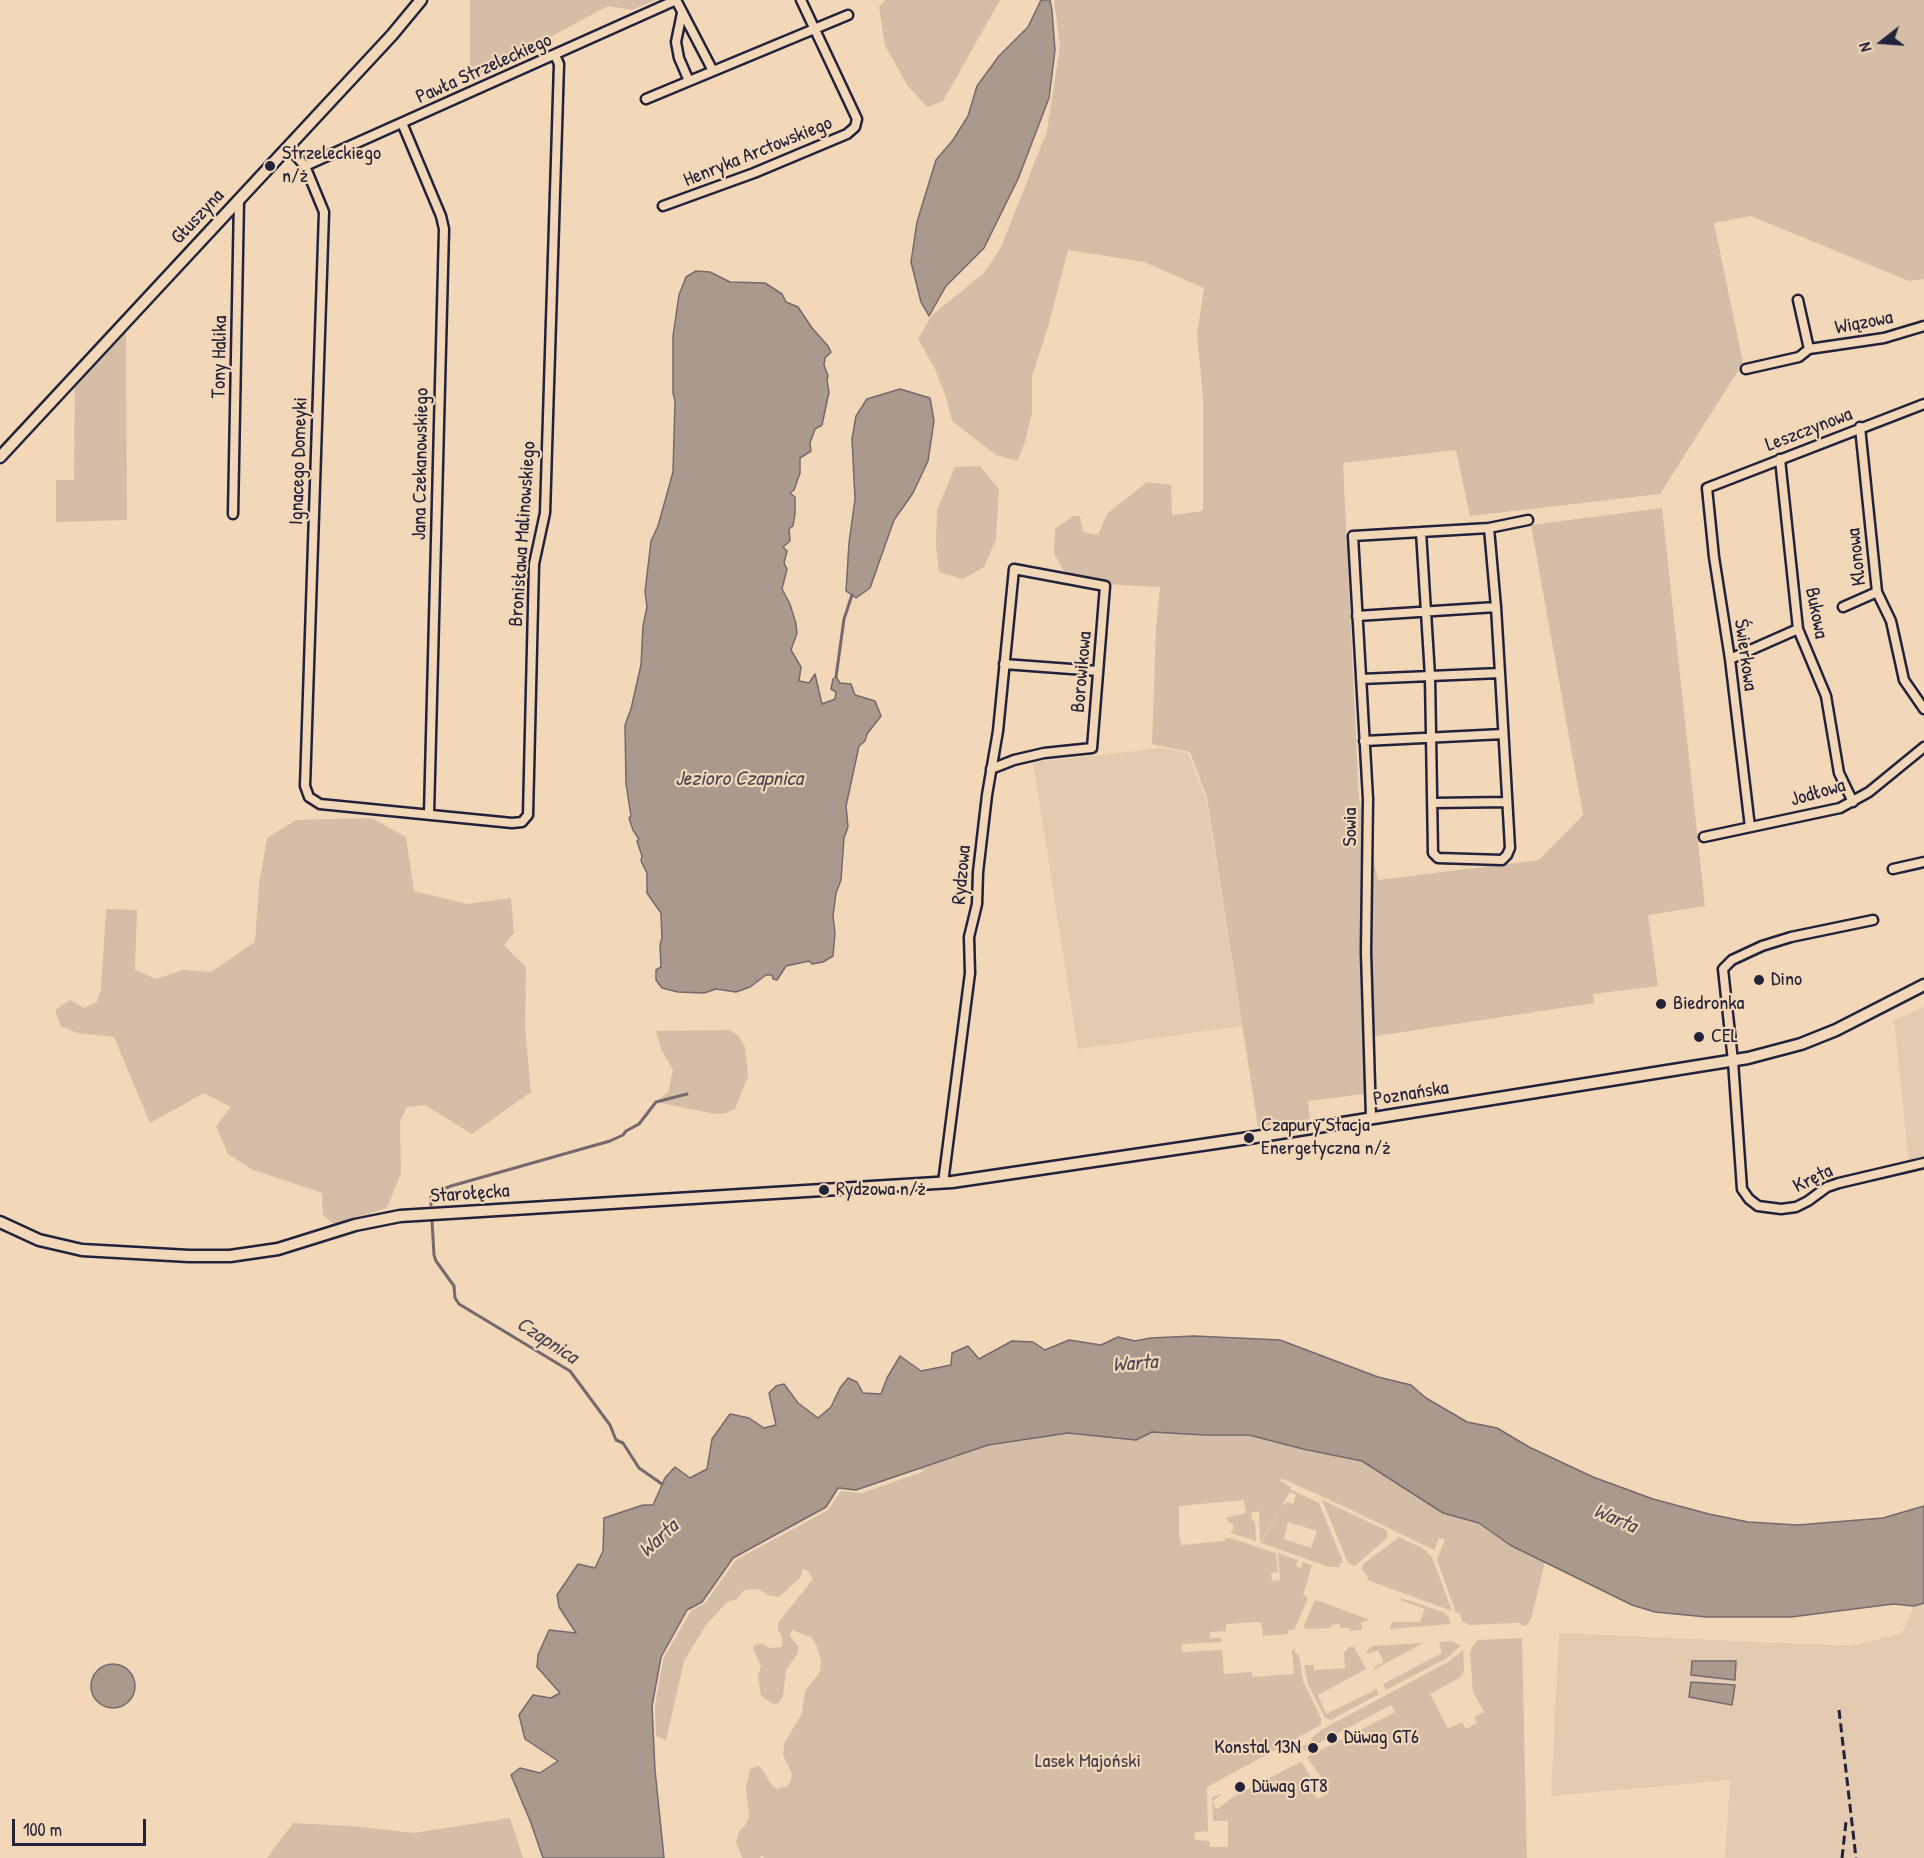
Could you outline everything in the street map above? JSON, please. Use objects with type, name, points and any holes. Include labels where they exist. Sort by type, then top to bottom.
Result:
[{"type":"street","name":"Głuszyna","points":[[0,457],[392,35],[421,0]]},
{"type":"street","points":[[676,0],[713,71]]},
{"type":"street","name":"Pawła Strzeleckiego","points":[[305,166],[676,0]]},
{"type":"street","points":[[801,0],[814,28]]},
{"type":"street","points":[[682,12],[675,42],[689,81]]},
{"type":"street","points":[[646,99],[848,15]]},
{"type":"street","name":"Henryka Arctowskiego","points":[[663,206],[727,184],[847,134],[855,128],[857,119],[814,28]]},
{"type":"street","name":"Bronisława Malinowskiego","points":[[305,786],[309,797],[320,804],[512,823],[522,822],[528,815],[534,564],[545,513],[558,64],[555,55]]},
{"type":"street","name":"Jana Czekanowskiego","points":[[402,123],[441,216],[444,229],[429,814]]},
{"type":"street","name":"Ignacego Domeyki","points":[[288,147],[305,166],[324,212],[305,786]]},
{"type":"street","name":"Tony Halika","points":[[233,514],[239,200]]},
{"type":"street","points":[[1798,300],[1809,349]]},
{"type":"street","name":"Wiązowa","points":[[1746,369],[1800,357],[1809,349],[1884,338],[1924,326]]},
{"type":"street","name":"Leszczynowa","points":[[1707,488],[1924,404]]},
{"type":"street","name":"Klonowa","points":[[1860,427],[1877,592],[1891,621],[1904,680],[1924,709]]},
{"type":"street","name":"Bukowa","points":[[1780,459],[1798,629],[1826,696],[1839,773],[1853,802]]},
{"type":"street","name":"Świerkowa","points":[[1707,488],[1750,827]]},
{"type":"street","points":[[1489,528],[1496,607],[1510,848],[1502,860],[1438,858],[1433,853],[1430,676],[1421,532],[1489,528],[1528,520]]},
{"type":"street","name":"Sowia","points":[[1371,1118],[1366,952],[1368,800],[1353,536],[1421,532]]},
{"type":"street","name":"Borowikowa","points":[[991,769],[1044,753],[1092,748],[1105,586],[1014,569]]},
{"type":"street","name":"Rydzowa","points":[[947,1182],[969,982],[969,938],[977,904],[978,872],[998,731],[1014,569]]},
{"type":"street","points":[[1843,607],[1877,592]]},
{"type":"street","points":[[1357,616],[1496,607]]},
{"type":"street","points":[[1730,659],[1798,629]]},
{"type":"street","points":[[1004,664],[1098,671]]},
{"type":"street","points":[[1360,679],[1500,673]]},
{"type":"street","points":[[1364,741],[1503,734]]},
{"type":"street","name":"Jodłowa","points":[[1704,837],[1829,811],[1853,802],[1869,792],[1924,747]]},
{"type":"street","points":[[1432,803],[1507,802]]},
{"type":"street","points":[[1893,869],[1924,862]]},
{"type":"street","points":[[1733,1061],[1723,978],[1723,969],[1727,964],[1762,946],[1781,940],[1874,920]]},
{"type":"street","name":"Poznańska","points":[[947,1182],[1733,1061],[1785,1049],[1827,1034],[1924,986]]},
{"type":"street","name":"Kręta","points":[[1733,1061],[1741,1183],[1746,1194],[1758,1206],[1781,1209],[1796,1207],[1827,1187],[1924,1163]]},
{"type":"street","name":"Starołęcka","points":[[0,1222],[39,1240],[82,1250],[230,1256],[278,1249],[355,1225],[400,1216],[947,1182]]},
{"type":"shaded area","points":[[1165,748],[1188,753],[1206,799],[1242,1026],[1078,1049],[1033,762]]},
{"type":"shaded area","points":[[1924,1007],[1924,1159],[1909,1164],[1894,1020]]},
{"type":"shaded area","points":[[1924,1603],[1924,1858],[1725,1858],[1730,1780],[1551,1796],[1559,1633],[1852,1646],[1902,1633],[1914,1606]]},
{"type":"green space","points":[[470,0],[656,0],[632,10],[608,6],[470,80]]},
{"type":"green space","points":[[885,0],[1000,0],[943,101],[927,107],[908,86],[885,46],[879,7]]},
{"type":"green space","points":[[1054,0],[1924,0],[1924,279],[1909,281],[1751,216],[1714,223],[1743,363],[1660,494],[1470,516],[1456,450],[1343,463],[1359,799],[1378,880],[1539,860],[1583,815],[1531,525],[1662,508],[1705,906],[1648,915],[1658,986],[1593,994],[1594,1003],[1370,1037],[1372,1093],[1308,1101],[1310,1119],[1258,1127],[1207,798],[1190,752],[1152,744],[1156,629],[1160,587],[1103,584],[1067,577],[1054,553],[1055,529],[1073,516],[1080,516],[1083,532],[1098,535],[1107,514],[1147,482],[1171,485],[1172,515],[1203,511],[1203,398],[1197,334],[1204,288],[1144,262],[1068,250],[1048,327],[1032,376],[1032,413],[1025,442],[1017,461],[996,455],[952,421],[935,369],[918,339],[932,315],[984,273],[1001,247],[1047,131],[1060,46]]},
{"type":"green space","points":[[126,325],[127,520],[56,522],[56,480],[74,480],[75,384]]},
{"type":"green space","points":[[980,466],[999,489],[996,539],[984,567],[963,579],[939,572],[936,546],[937,510],[955,467]]},
{"type":"green space","points":[[371,818],[406,837],[414,891],[467,904],[511,898],[514,933],[504,945],[526,967],[525,1027],[531,1092],[472,1134],[425,1105],[407,1107],[400,1121],[401,1173],[387,1208],[334,1224],[323,1215],[322,1193],[253,1170],[228,1154],[216,1126],[231,1107],[204,1093],[150,1123],[114,1037],[77,1033],[61,1026],[55,1010],[70,1000],[84,1008],[97,1002],[101,989],[106,909],[137,910],[135,970],[156,979],[183,970],[211,972],[255,942],[259,884],[267,838],[296,820]]},
{"type":"green space","points":[[729,1030],[738,1035],[745,1047],[748,1076],[735,1109],[715,1114],[656,1102],[668,1092],[673,1070],[661,1049],[656,1031]]},
{"type":"green space","name":"Lasek Majoński","points":[[1151,1432],[1249,1435],[1362,1461],[1443,1513],[1479,1523],[1510,1545],[1545,1562],[1531,1619],[1527,1625],[1522,1626],[1521,1623],[1516,1623],[1469,1625],[1462,1621],[1460,1613],[1456,1613],[1437,1560],[1445,1539],[1439,1538],[1434,1550],[1343,1506],[1283,1479],[1279,1480],[1291,1487],[1290,1489],[1319,1503],[1342,1559],[1340,1567],[1329,1567],[1261,1543],[1282,1506],[1287,1502],[1293,1504],[1296,1495],[1290,1492],[1260,1543],[1259,1511],[1251,1513],[1252,1520],[1255,1522],[1256,1541],[1230,1533],[1233,1525],[1225,1518],[1246,1513],[1244,1500],[1179,1506],[1181,1545],[1225,1541],[1225,1538],[1231,1538],[1276,1553],[1278,1572],[1271,1573],[1272,1581],[1280,1580],[1278,1553],[1298,1560],[1296,1566],[1301,1568],[1303,1562],[1312,1565],[1303,1595],[1307,1597],[1307,1601],[1294,1630],[1288,1630],[1288,1634],[1263,1636],[1260,1622],[1226,1624],[1226,1631],[1210,1632],[1210,1638],[1222,1638],[1222,1642],[1182,1644],[1182,1652],[1222,1650],[1224,1674],[1252,1672],[1252,1677],[1294,1674],[1292,1650],[1295,1650],[1295,1653],[1299,1655],[1303,1681],[1321,1718],[1321,1725],[1207,1787],[1208,1833],[1205,1831],[1194,1833],[1195,1840],[1209,1841],[1210,1847],[1228,1847],[1228,1821],[1213,1821],[1212,1797],[1223,1794],[1213,1800],[1214,1806],[1218,1809],[1233,1797],[1300,1762],[1311,1778],[1304,1782],[1307,1789],[1310,1788],[1317,1799],[1329,1793],[1307,1757],[1395,1712],[1391,1705],[1304,1751],[1302,1747],[1321,1730],[1448,1662],[1463,1650],[1463,1674],[1430,1694],[1448,1729],[1462,1722],[1466,1729],[1477,1723],[1474,1717],[1484,1712],[1473,1692],[1470,1653],[1472,1647],[1478,1640],[1522,1638],[1527,1858],[764,1858],[762,1855],[760,1858],[742,1858],[736,1842],[749,1816],[746,1788],[750,1769],[758,1766],[762,1769],[776,1789],[787,1786],[791,1781],[792,1774],[783,1755],[784,1744],[802,1713],[805,1691],[820,1672],[821,1661],[817,1646],[811,1637],[792,1630],[790,1636],[798,1646],[798,1653],[786,1670],[783,1696],[779,1703],[773,1704],[761,1696],[758,1676],[761,1666],[753,1648],[755,1645],[763,1644],[769,1648],[782,1647],[782,1636],[778,1630],[778,1623],[813,1579],[808,1571],[803,1569],[800,1578],[779,1597],[768,1595],[758,1589],[744,1590],[737,1599],[727,1602],[706,1625],[684,1661],[666,1740],[656,1736],[655,1706],[663,1659],[691,1611],[705,1603],[736,1560],[828,1510],[841,1491],[862,1493],[925,1471],[918,1470],[988,1445],[1069,1433],[1136,1440]],"holes":[[[1288,1522],[1317,1531],[1311,1548],[1284,1539]]]},
{"type":"green space","points":[[1322,1500],[1386,1530],[1388,1537],[1355,1566],[1348,1563]]},
{"type":"green space","points":[[1399,1537],[1424,1549],[1432,1557],[1452,1611],[1367,1580],[1368,1577],[1362,1570],[1363,1564]]},
{"type":"green space","points":[[1401,1598],[1443,1612],[1449,1617],[1450,1624],[1390,1629],[1392,1622],[1420,1622],[1425,1609],[1401,1600]]},
{"type":"green space","points":[[1315,1600],[1370,1620],[1361,1622],[1362,1630],[1350,1631],[1350,1628],[1340,1628],[1340,1624],[1331,1625],[1331,1628],[1305,1629],[1304,1625]]},
{"type":"green space","points":[[1452,1641],[1460,1646],[1447,1658],[1386,1690],[1383,1684],[1442,1653],[1439,1642]]},
{"type":"green space","points":[[1423,1643],[1375,1669],[1374,1667],[1384,1662],[1378,1650],[1366,1653],[1373,1646]]},
{"type":"green space","points":[[1349,1647],[1354,1647],[1366,1669],[1318,1695],[1326,1714],[1376,1688],[1379,1694],[1331,1720],[1325,1718],[1308,1684],[1304,1665],[1314,1665],[1314,1670],[1345,1668],[1344,1653]]},
{"type":"green space","points":[[510,1818],[523,1858],[267,1858],[293,1823],[414,1833]]},
{"type":"water","points":[[1041,0],[1050,0],[1052,11],[1055,50],[1049,98],[1018,179],[984,248],[946,286],[929,316],[921,302],[911,262],[917,222],[936,160],[953,140],[968,116],[977,86],[999,56],[1028,27]]},
{"type":"water","name":"Jezioro Czapnica","points":[[696,271],[710,272],[730,282],[765,283],[782,294],[786,302],[798,307],[831,352],[825,358],[824,365],[828,376],[829,392],[822,425],[815,429],[810,443],[811,451],[800,458],[800,473],[794,490],[790,493],[795,497],[795,514],[793,526],[789,529],[790,541],[783,547],[787,551],[784,563],[787,569],[782,589],[790,604],[796,624],[797,633],[791,650],[801,667],[799,681],[809,683],[815,674],[822,704],[835,699],[836,692],[831,689],[833,679],[836,677],[840,683],[851,684],[855,695],[875,701],[881,716],[867,734],[865,741],[859,746],[846,806],[848,827],[844,838],[841,880],[836,893],[833,916],[835,933],[833,956],[823,962],[812,964],[809,961],[786,966],[777,980],[773,979],[772,975],[766,975],[750,987],[736,992],[716,989],[704,993],[678,992],[662,988],[656,980],[656,970],[661,967],[661,913],[647,893],[647,873],[641,861],[642,856],[637,841],[639,839],[629,818],[631,816],[626,784],[625,725],[641,665],[643,626],[647,607],[645,592],[651,541],[658,526],[673,472],[675,401],[673,336],[679,295],[686,277]]},
{"type":"water","points":[[900,389],[930,398],[934,421],[928,461],[913,493],[894,520],[870,588],[856,598],[846,591],[855,499],[852,439],[856,416],[867,399]]},
{"type":"water","name":"Warta","points":[[1194,1336],[1280,1340],[1378,1377],[1411,1385],[1426,1398],[1467,1422],[1497,1428],[1529,1447],[1593,1477],[1653,1499],[1709,1514],[1748,1522],[1798,1525],[1883,1518],[1924,1506],[1924,1603],[1914,1606],[1893,1604],[1791,1617],[1707,1617],[1655,1612],[1632,1605],[1510,1545],[1479,1523],[1443,1513],[1362,1461],[1249,1435],[1152,1432],[1136,1440],[1068,1433],[988,1445],[856,1490],[838,1488],[826,1507],[733,1558],[702,1602],[687,1610],[661,1657],[652,1706],[655,1770],[664,1858],[543,1858],[511,1775],[520,1768],[540,1773],[558,1761],[525,1739],[519,1715],[533,1695],[551,1698],[560,1693],[537,1667],[538,1655],[549,1630],[576,1633],[559,1607],[557,1595],[578,1564],[595,1568],[603,1551],[604,1518],[643,1505],[653,1505],[665,1478],[675,1467],[690,1478],[707,1469],[712,1439],[730,1414],[749,1418],[764,1428],[776,1425],[769,1393],[776,1386],[784,1384],[798,1403],[818,1418],[831,1407],[840,1388],[848,1378],[857,1382],[863,1393],[881,1394],[900,1356],[921,1371],[951,1365],[952,1353],[968,1346],[979,1359],[1012,1341],[1033,1342],[1045,1350],[1069,1340],[1101,1345],[1118,1337],[1135,1341]]},
{"type":"water","points":[[1692,1661],[1736,1661],[1735,1680],[1691,1675]]},
{"type":"water","points":[[113,1664],[122,1665],[129,1670],[134,1677],[134,1695],[129,1702],[122,1707],[113,1708],[104,1707],[97,1702],[92,1695],[91,1686],[92,1677],[97,1670],[104,1665]]},
{"type":"water","points":[[1691,1682],[1735,1685],[1732,1705],[1689,1697]]},
{"type":"waterway","points":[[836,677],[844,619],[852,595]]},
{"type":"waterway","name":"Czapnica","points":[[431,1205],[433,1193],[451,1186],[610,1141],[639,1124],[656,1102],[687,1094]]},
{"type":"waterway","name":"Czapnica","points":[[432,1221],[434,1255],[454,1286],[455,1298],[459,1304],[570,1371],[610,1425],[616,1440],[623,1443],[639,1468],[662,1484]]},
{"type":"railway","points":[[1839,1710],[1856,1858]]},
{"type":"railway","points":[[1842,1858],[1846,1822]]},
{"type":"place","name":"Strzeleckiego n/ż","points":[[270,166]]},
{"type":"place","name":"Dino","points":[[1759,980]]},
{"type":"place","name":"Biedronka","points":[[1661,1004]]},
{"type":"place","name":"CEL","points":[[1699,1037]]},
{"type":"place","name":"Czapury Stacja Energetyczna n/ż","points":[[1249,1138]]},
{"type":"place","name":"Rydzowa n/ż","points":[[824,1190]]},
{"type":"place","name":"Düwag GT6","points":[[1332,1738]]},
{"type":"place","name":"Konstal 13N","points":[[1313,1748]]},
{"type":"place","name":"Düwag GT8","points":[[1240,1787]]}]
